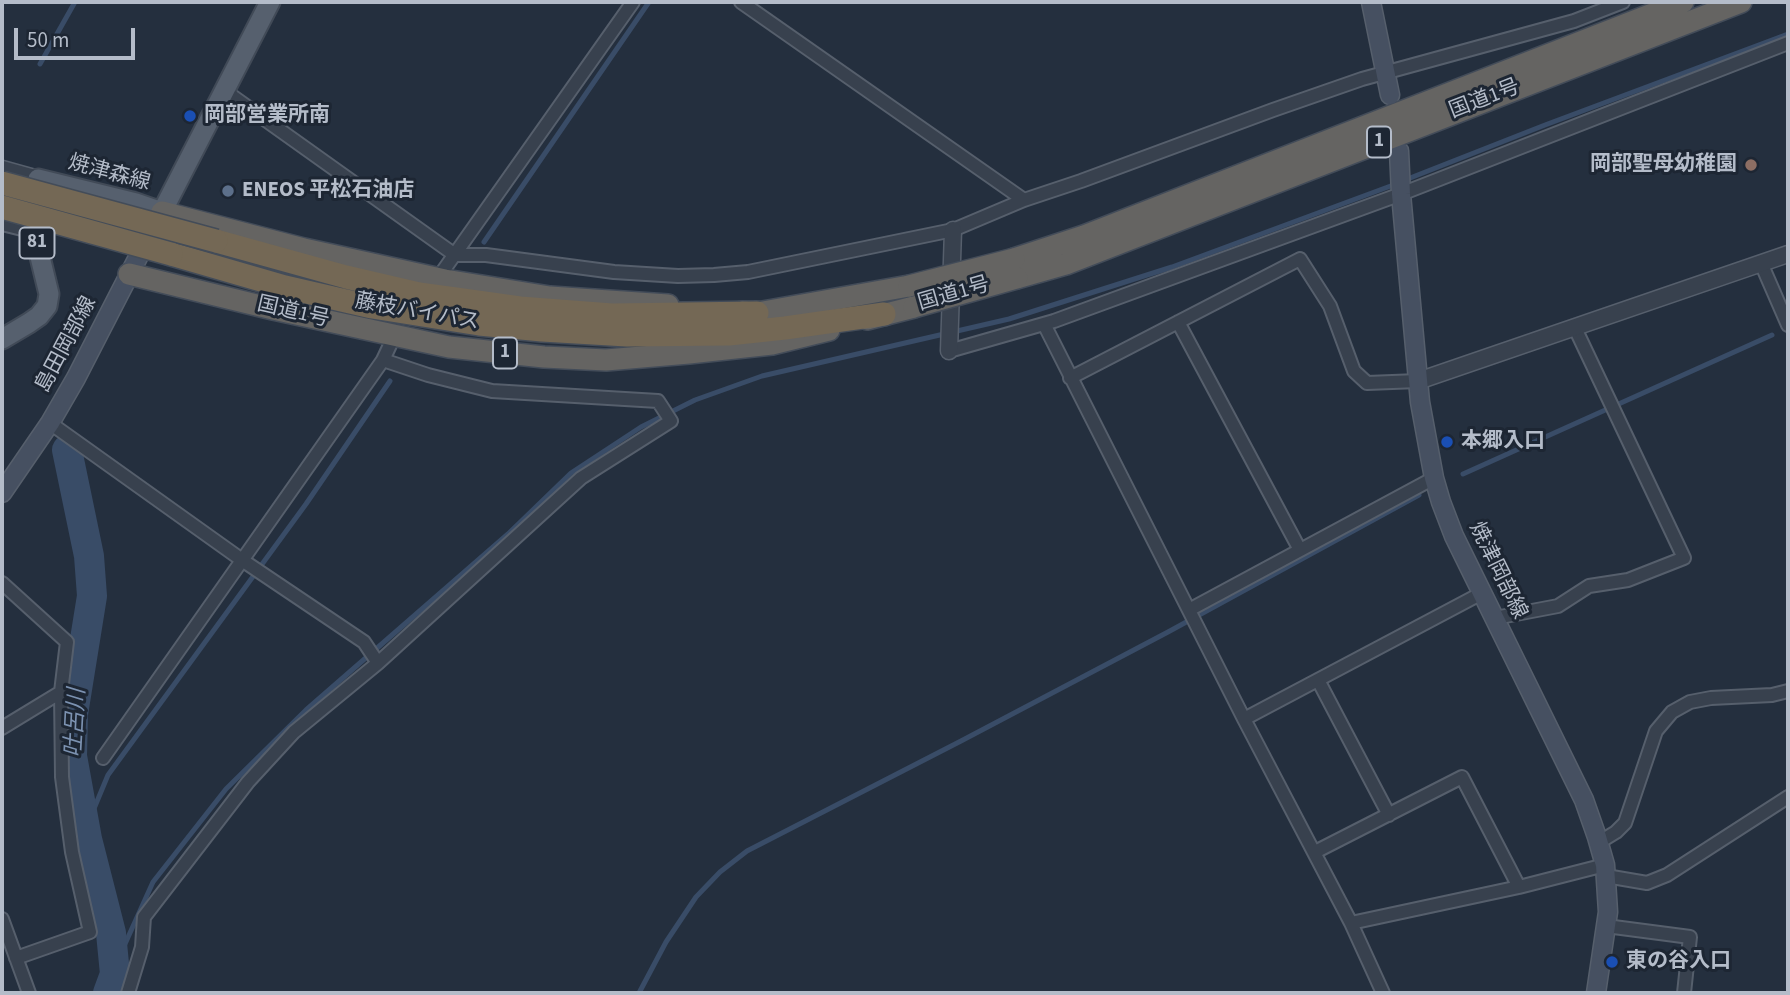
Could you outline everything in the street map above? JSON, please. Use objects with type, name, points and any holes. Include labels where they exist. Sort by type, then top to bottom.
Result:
[{"type":"highway","name":"国道1号","points":[[162,212],[304,249],[458,282],[550,297],[757,313],[911,297],[1015,268],[1096,232],[1683,2]]},
{"type":"highway","name":"国道1号","points":[[1015,268],[1066,264],[1741,2]]},
{"type":"highway","name":"藤枝バイパス","points":[[2,183],[358,280],[419,294],[520,308],[612,315],[757,313]]},
{"type":"highway","name":"藤枝バイパス","points":[[2,207],[285,286],[372,307],[439,318],[542,330],[627,335],[729,334],[884,314]]},
{"type":"highway","name":"国道1号","points":[[129,275],[449,347],[606,360],[772,344],[884,314],[911,297]]},
{"type":"main road","points":[[1371,2],[1390,95]]},
{"type":"main road","name":"焼津森線","points":[[2,339],[39,316],[47,306],[49,294],[34,232],[38,179],[162,212],[268,3]]},
{"type":"main road","name":"焼津岡部線","points":[[1399,151],[1420,402],[1434,478],[1454,536],[1584,800],[1598,843],[1605,871],[1608,912],[1596,993]]},
{"type":"main road","name":"島田岡部線","points":[[2,494],[50,424],[162,212]]},
{"type":"street","points":[[443,271],[633,2]]},
{"type":"street","points":[[741,2],[1024,200]]},
{"type":"street","points":[[225,91],[455,255],[486,255],[614,272],[714,275],[748,272],[953,230],[1024,200],[1362,79],[1574,21],[1623,2]]},
{"type":"street","points":[[953,230],[949,351],[1044,324],[1401,194],[1788,43]]},
{"type":"street","points":[[2,169],[38,179]]},
{"type":"street","points":[[2,224],[34,232]]},
{"type":"street","points":[[1070,378],[1300,259],[1330,306],[1354,371],[1367,383],[1418,381],[1788,254]]},
{"type":"street","points":[[1761,263],[1788,325]]},
{"type":"street","points":[[1178,322],[1300,550]]},
{"type":"street","points":[[1044,324],[1244,719],[1351,923],[1383,993]]},
{"type":"street","points":[[1494,618],[1558,606],[1589,586],[1628,580],[1684,558],[1575,328]]},
{"type":"street","points":[[103,758],[383,360],[390,345]]},
{"type":"street","points":[[128,993],[142,947],[144,917],[248,782],[294,732],[378,663],[581,478],[671,421],[658,401],[492,391],[428,375],[383,360]]},
{"type":"street","points":[[50,424],[242,560],[364,642],[378,663]]},
{"type":"street","points":[[1189,610],[1434,478]]},
{"type":"street","points":[[2,583],[66,642],[61,692],[61,777],[72,852],[90,932],[16,958]]},
{"type":"street","points":[[1244,719],[1482,593]]},
{"type":"street","points":[[1318,680],[1389,815]]},
{"type":"street","points":[[1598,843],[1625,823],[1656,731],[1672,712],[1690,702],[1711,698],[1772,695],[1788,691]]},
{"type":"street","points":[[2,728],[61,692]]},
{"type":"street","points":[[1315,852],[1462,777],[1519,887]]},
{"type":"street","points":[[1351,923],[1605,871],[1647,883],[1667,875],[1788,797]]},
{"type":"street","points":[[2,919],[29,993]]},
{"type":"street","points":[[1606,926],[1690,937],[1684,993]]},
{"type":"waterway","points":[[40,64],[75,2]]},
{"type":"waterway","points":[[484,242],[649,2]]},
{"type":"waterway","points":[[1405,180],[1788,34]]},
{"type":"waterway","points":[[115,974],[120,955],[153,882],[226,789],[306,710],[508,534],[571,473],[641,427],[695,400],[762,376],[1009,319],[1172,267],[1396,184]]},
{"type":"waterway","points":[[1463,474],[1772,335]]},
{"type":"waterway","points":[[87,839],[93,811],[108,775],[306,504],[390,381]]},
{"type":"waterway","name":"吐呂川","points":[[67,450],[89,556],[92,596],[73,714],[72,756],[87,839],[111,933],[115,974],[108,993]]},
{"type":"waterway","points":[[639,993],[666,942],[696,897],[720,872],[747,851],[1168,632],[1419,495]]},
{"type":"place","name":"岡部営業所南","points":[[190,116]]},
{"type":"place","name":"岡部聖母幼稚園","points":[[1751,165]]},
{"type":"place","name":"ENEOS 平松石油店","points":[[228,191]]},
{"type":"place","name":"本郷入口","points":[[1447,442]]},
{"type":"place","name":"東の谷入口","points":[[1612,962]]}]
